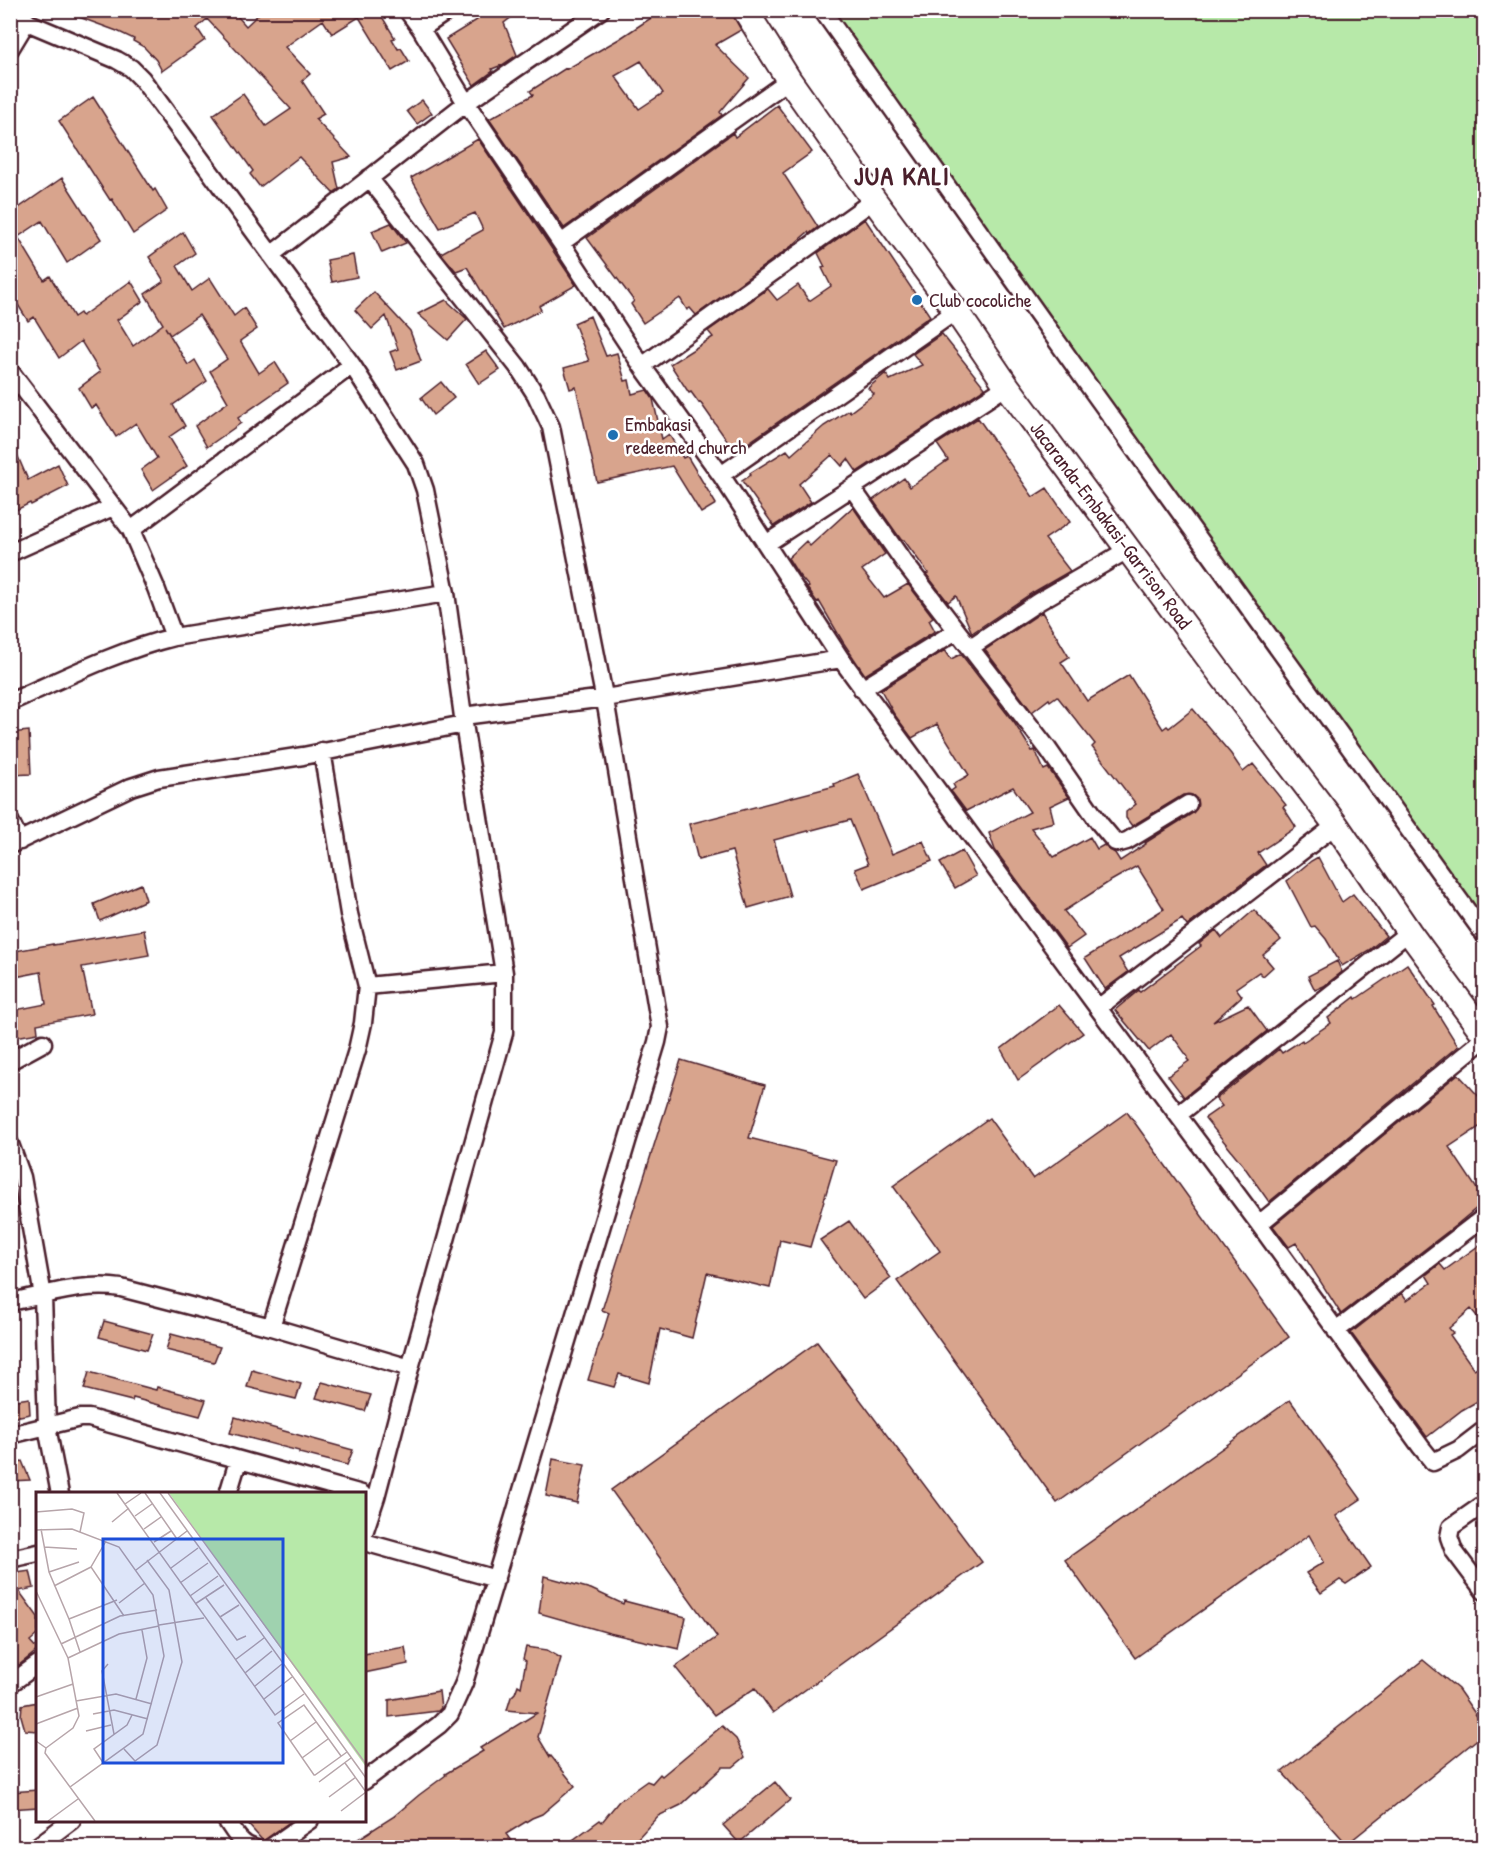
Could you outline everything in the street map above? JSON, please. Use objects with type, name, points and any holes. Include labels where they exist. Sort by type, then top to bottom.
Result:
[{"type":"street","points":[[407,10],[422,29],[466,103],[642,366],[721,475],[862,689],[1433,1462],[1458,1450],[1485,1430]]},
{"type":"street","points":[[422,29],[449,10]]},
{"type":"street","points":[[271,255],[466,103],[601,10]]},
{"type":"street","name":"Jacaranda-Embakasi-Garrison Road","points":[[745,10],[789,80],[956,311],[1007,386],[1219,672],[1336,825],[1409,932],[1485,1034]]},
{"type":"street","points":[[822,10],[1093,392],[1485,934]]},
{"type":"street","points":[[10,15],[117,60],[131,68],[142,79],[352,365],[416,464],[424,490],[446,593],[504,973],[504,1033],[410,1368],[367,1495]]},
{"type":"street","points":[[10,49],[27,21]]},
{"type":"street","points":[[561,243],[789,80]]},
{"type":"street","points":[[366,1780],[427,1735],[450,1714],[464,1683],[660,1027],[605,698],[551,427],[536,395],[518,367],[369,178]]},
{"type":"street","points":[[642,366],[874,200]]},
{"type":"street","points":[[721,475],[956,311]]},
{"type":"street","points":[[131,530],[352,365]]},
{"type":"street","points":[[10,371],[131,530],[174,637]]},
{"type":"street","points":[[766,544],[1007,386]]},
{"type":"street","points":[[852,488],[904,562],[1048,749],[1115,842],[1127,841],[1188,804]]},
{"type":"street","points":[[10,553],[113,507]]},
{"type":"street","points":[[971,648],[1038,602],[1129,549]]},
{"type":"street","points":[[10,702],[116,654],[174,637],[446,593]]},
{"type":"street","points":[[862,689],[956,631]]},
{"type":"street","points":[[10,821],[15,843],[131,787],[159,778],[303,756],[464,720],[841,659]]},
{"type":"street","points":[[270,1327],[357,1050],[367,986],[349,914],[322,751]]},
{"type":"street","points":[[1098,1008],[1336,825]]},
{"type":"street","points":[[1178,1115],[1409,932]]},
{"type":"street","points":[[367,986],[504,973]]},
{"type":"street","points":[[1259,1224],[1485,1039]]},
{"type":"street","points":[[10,1061],[43,1043]]},
{"type":"street","points":[[10,1144],[22,1177],[43,1296],[47,1426],[60,1492]]},
{"type":"street","points":[[1336,1331],[1485,1216]]},
{"type":"street","points":[[10,1302],[88,1286],[121,1288],[270,1327],[410,1368]]},
{"type":"street","points":[[10,1435],[80,1418],[89,1418],[356,1492]]},
{"type":"street","points":[[229,1492],[238,1461]]},
{"type":"street","points":[[1485,1504],[1451,1527],[1449,1537],[1454,1551],[1485,1591]]},
{"type":"street","points":[[366,1543],[496,1579]]},
{"type":"street","points":[[10,1559],[36,1553]]},
{"type":"street","points":[[10,1684],[36,1665]]},
{"type":"street","points":[[35,1848],[71,1822]]},
{"type":"street","points":[[227,1822],[241,1842],[254,1848]]},
{"type":"street","points":[[270,1848],[309,1822]]},
{"type":"green space","points":[[830,11],[1484,11],[1484,921]]},
{"type":"building","points":[[65,10],[136,10],[142,13],[143,10],[232,10],[246,26],[263,10],[378,10],[395,38],[392,39],[398,49],[401,48],[409,61],[392,71],[359,17],[332,34],[323,20],[285,47],[310,74],[302,81],[324,114],[315,119],[351,157],[333,162],[339,189],[333,193],[299,157],[260,187],[250,174],[253,171],[213,115],[243,94],[266,126],[291,109],[207,19],[197,28],[205,40],[162,71],[156,60],[144,47],[133,41],[134,39],[65,12]]},
{"type":"building","points":[[493,10],[521,10],[504,23],[517,55],[492,69],[493,71],[474,85],[446,39],[477,20],[476,18]]},
{"type":"building","points":[[644,10],[730,10],[741,30],[715,45],[749,78],[720,112],[722,115],[564,228],[489,119],[533,95],[530,91],[651,18]],"holes":[[[641,61],[663,93],[639,109],[615,76]]]},
{"type":"building","points":[[93,97],[167,210],[133,234],[59,121]]},
{"type":"building","points":[[422,100],[432,113],[417,124],[407,111]]},
{"type":"building","points":[[777,105],[812,152],[783,173],[818,227],[696,315],[690,308],[687,310],[680,298],[643,323],[631,304],[634,301],[587,238],[733,133],[735,137]]},
{"type":"building","points":[[478,139],[576,285],[539,306],[541,310],[504,329],[467,267],[456,271],[441,253],[483,230],[475,213],[440,228],[411,178]]},
{"type":"building","points":[[62,178],[101,239],[67,263],[42,221],[18,237],[44,280],[50,276],[74,317],[80,313],[82,316],[131,281],[143,301],[117,320],[133,346],[163,324],[145,294],[164,281],[149,257],[183,232],[195,253],[177,266],[192,291],[210,278],[234,316],[244,308],[257,329],[240,341],[259,373],[275,362],[288,383],[238,418],[241,423],[207,447],[195,426],[228,402],[210,371],[227,359],[199,315],[170,335],[165,327],[188,365],[195,360],[207,381],[173,405],[185,426],[169,437],[187,466],[153,490],[141,470],[157,458],[136,423],[116,437],[96,405],[91,408],[79,388],[100,372],[81,341],[59,358],[34,317],[28,321],[10,292],[10,214]]},
{"type":"building","points":[[865,219],[930,316],[735,452],[700,402],[691,392],[689,393],[670,364],[713,337],[708,331],[768,289],[777,300],[798,285],[809,301],[831,286],[818,253]]},
{"type":"building","points":[[391,223],[406,243],[382,253],[372,231]]},
{"type":"building","points":[[353,255],[357,277],[332,282],[327,260]]},
{"type":"building","points":[[374,292],[410,331],[421,361],[397,370],[390,352],[398,349],[386,316],[372,329],[355,310]]},
{"type":"building","points":[[446,300],[467,319],[448,340],[418,314]]},
{"type":"building","points":[[590,316],[606,356],[617,353],[625,381],[629,380],[632,394],[647,390],[653,399],[662,439],[669,434],[683,458],[687,456],[716,504],[701,513],[672,466],[597,482],[576,387],[570,389],[564,368],[589,361],[574,323]]},
{"type":"building","points":[[942,334],[985,388],[857,472],[848,459],[842,466],[832,455],[799,484],[811,502],[774,526],[742,481],[751,475],[750,473],[787,450],[791,455],[824,426],[849,410],[850,412],[874,394],[868,388],[886,373],[890,380],[922,365],[913,354]]},
{"type":"building","points":[[486,351],[500,370],[479,384],[466,364]]},
{"type":"building","points":[[441,382],[454,398],[433,415],[421,398]]},
{"type":"building","points":[[978,418],[1033,497],[1047,488],[1070,522],[1045,539],[1070,571],[972,633],[956,596],[948,602],[873,500],[904,478],[910,487],[948,460],[937,444]]},
{"type":"building","points":[[10,438],[28,480],[58,464],[68,486],[10,513]]},
{"type":"building","points":[[853,507],[885,554],[862,570],[884,598],[908,584],[933,617],[929,620],[935,631],[865,675],[819,601],[817,602],[788,558],[806,541],[810,546]]},
{"type":"building","points":[[1042,612],[1069,657],[1061,662],[1087,701],[1129,675],[1163,729],[1167,726],[1169,728],[1193,709],[1243,772],[1253,764],[1286,805],[1283,807],[1296,827],[1258,853],[1266,865],[1187,926],[1182,919],[1119,958],[1128,972],[1105,989],[1085,958],[1164,909],[1137,866],[1064,911],[1084,936],[1067,948],[995,850],[989,833],[1030,812],[1013,787],[966,811],[951,791],[955,788],[953,784],[969,775],[937,724],[912,738],[894,714],[881,690],[945,650],[951,659],[961,654],[1015,724],[1032,751],[1035,750],[1044,770],[1048,768],[1069,797],[1050,806],[1054,822],[1031,828],[1054,857],[1090,837],[1097,849],[1104,845],[1115,853],[1120,861],[1193,813],[1197,808],[1197,799],[1192,795],[1183,795],[1132,826],[1126,818],[1126,812],[1136,804],[1092,747],[1095,744],[1057,696],[1032,712],[985,650]]},
{"type":"building","points":[[29,731],[31,774],[10,775],[10,733]]},
{"type":"building","points":[[858,774],[892,854],[923,841],[932,861],[864,889],[855,869],[868,864],[850,820],[774,840],[790,896],[748,908],[732,851],[698,860],[689,824],[835,786],[834,784]]},
{"type":"building","points":[[962,851],[976,876],[955,888],[940,863]]},
{"type":"building","points":[[1318,857],[1342,902],[1353,894],[1386,936],[1369,950],[1342,966],[1326,939],[1315,926],[1311,927],[1287,881]]},
{"type":"building","points":[[141,884],[146,900],[100,921],[94,904]]},
{"type":"building","points":[[1254,910],[1281,940],[1263,955],[1273,967],[1263,976],[1259,972],[1236,988],[1242,996],[1213,1022],[1248,1005],[1267,1031],[1184,1097],[1168,1076],[1189,1061],[1171,1034],[1149,1051],[1115,1010],[1201,946],[1199,944],[1216,930],[1222,938]]},
{"type":"building","points":[[144,930],[149,955],[82,967],[92,1014],[37,1024],[38,1033],[10,1038],[10,1011],[46,1004],[41,972],[10,978],[10,952]]},
{"type":"building","points":[[1337,961],[1342,972],[1315,990],[1308,976]]},
{"type":"building","points":[[1407,964],[1435,1005],[1433,1006],[1458,1046],[1269,1202],[1205,1118],[1222,1106],[1216,1099],[1279,1049],[1282,1053],[1302,1040],[1303,1042],[1331,1023],[1328,1018],[1355,997],[1356,999]]},
{"type":"building","points":[[1059,1005],[1083,1033],[1018,1080],[1001,1049]]},
{"type":"building","points":[[681,1060],[765,1085],[749,1138],[836,1160],[810,1247],[780,1240],[770,1288],[707,1273],[692,1338],[660,1329],[649,1383],[619,1374],[614,1387],[588,1380],[609,1313],[602,1310]]},
{"type":"building","points":[[1458,1074],[1485,1103],[1485,1123],[1449,1147],[1485,1201],[1341,1314],[1296,1243],[1289,1247],[1273,1226]]},
{"type":"building","points":[[1127,1112],[1289,1337],[1057,1503],[897,1281],[940,1251],[893,1186],[989,1118],[1033,1179]]},
{"type":"building","points":[[849,1221],[891,1278],[863,1299],[820,1240]]},
{"type":"building","points":[[1485,1241],[1485,1326],[1471,1309],[1449,1328],[1453,1333],[1450,1335],[1474,1369],[1485,1363],[1485,1397],[1462,1410],[1427,1437],[1351,1333],[1402,1293],[1407,1300],[1431,1283],[1426,1275],[1440,1264],[1445,1270]]},
{"type":"building","points":[[104,1321],[153,1334],[147,1350],[99,1337]]},
{"type":"building","points":[[171,1334],[220,1347],[214,1362],[166,1350]]},
{"type":"building","points":[[817,1342],[982,1562],[773,1713],[755,1688],[714,1715],[675,1667],[717,1637],[611,1490]]},
{"type":"building","points":[[252,1370],[301,1384],[296,1399],[247,1387]]},
{"type":"building","points":[[89,1372],[156,1390],[157,1387],[206,1400],[200,1416],[133,1398],[132,1401],[84,1389]]},
{"type":"building","points":[[322,1382],[371,1395],[365,1411],[316,1398]]},
{"type":"building","points":[[29,1398],[30,1414],[10,1418],[10,1401]]},
{"type":"building","points":[[1290,1400],[1361,1499],[1336,1516],[1371,1567],[1346,1584],[1340,1580],[1321,1593],[1306,1573],[1324,1562],[1309,1535],[1135,1658],[1065,1560]]},
{"type":"building","points":[[235,1417],[353,1450],[347,1465],[299,1453],[299,1451],[230,1433]]},
{"type":"building","points":[[553,1459],[585,1465],[577,1503],[546,1496]]},
{"type":"building","points":[[22,1461],[30,1480],[10,1481],[10,1463]]},
{"type":"building","points":[[30,1571],[34,1588],[19,1591],[36,1614],[36,1636],[30,1641],[36,1648],[36,1652],[19,1665],[10,1658],[10,1574]]},
{"type":"building","points":[[544,1576],[591,1589],[623,1604],[624,1601],[686,1617],[679,1649],[609,1633],[539,1613]]},
{"type":"building","points":[[405,1647],[408,1664],[366,1673],[366,1654]]},
{"type":"building","points":[[526,1647],[547,1650],[561,1658],[538,1737],[550,1757],[575,1786],[542,1814],[506,1834],[516,1848],[344,1848],[393,1817],[445,1774],[483,1751],[480,1748],[537,1713],[507,1710],[518,1685],[521,1687]]},
{"type":"building","points":[[1423,1660],[1458,1689],[1485,1728],[1485,1733],[1347,1844],[1282,1772]]},
{"type":"building","points":[[439,1691],[441,1708],[438,1711],[389,1717],[389,1700]]},
{"type":"building","points":[[36,1702],[36,1731],[25,1730],[21,1716],[22,1705]]},
{"type":"building","points":[[722,1726],[736,1739],[745,1757],[733,1767],[723,1767],[681,1805],[658,1816],[638,1838],[617,1848],[562,1848],[600,1820],[602,1822],[619,1801],[647,1781],[652,1783],[660,1774],[662,1776]]},
{"type":"building","points":[[775,1782],[790,1800],[739,1843],[723,1825]]},
{"type":"building","points":[[36,1790],[36,1807],[10,1809],[10,1792]]},
{"type":"building","points":[[246,1822],[290,1822],[263,1841]]},
{"type":"place","name":"Club cocoliche","points":[[917,300]]},
{"type":"place","name":"Embakasi redeemed church","points":[[613,435]]},
{"type":"district","name":"JUA KALI","points":[[902,176]]}]
